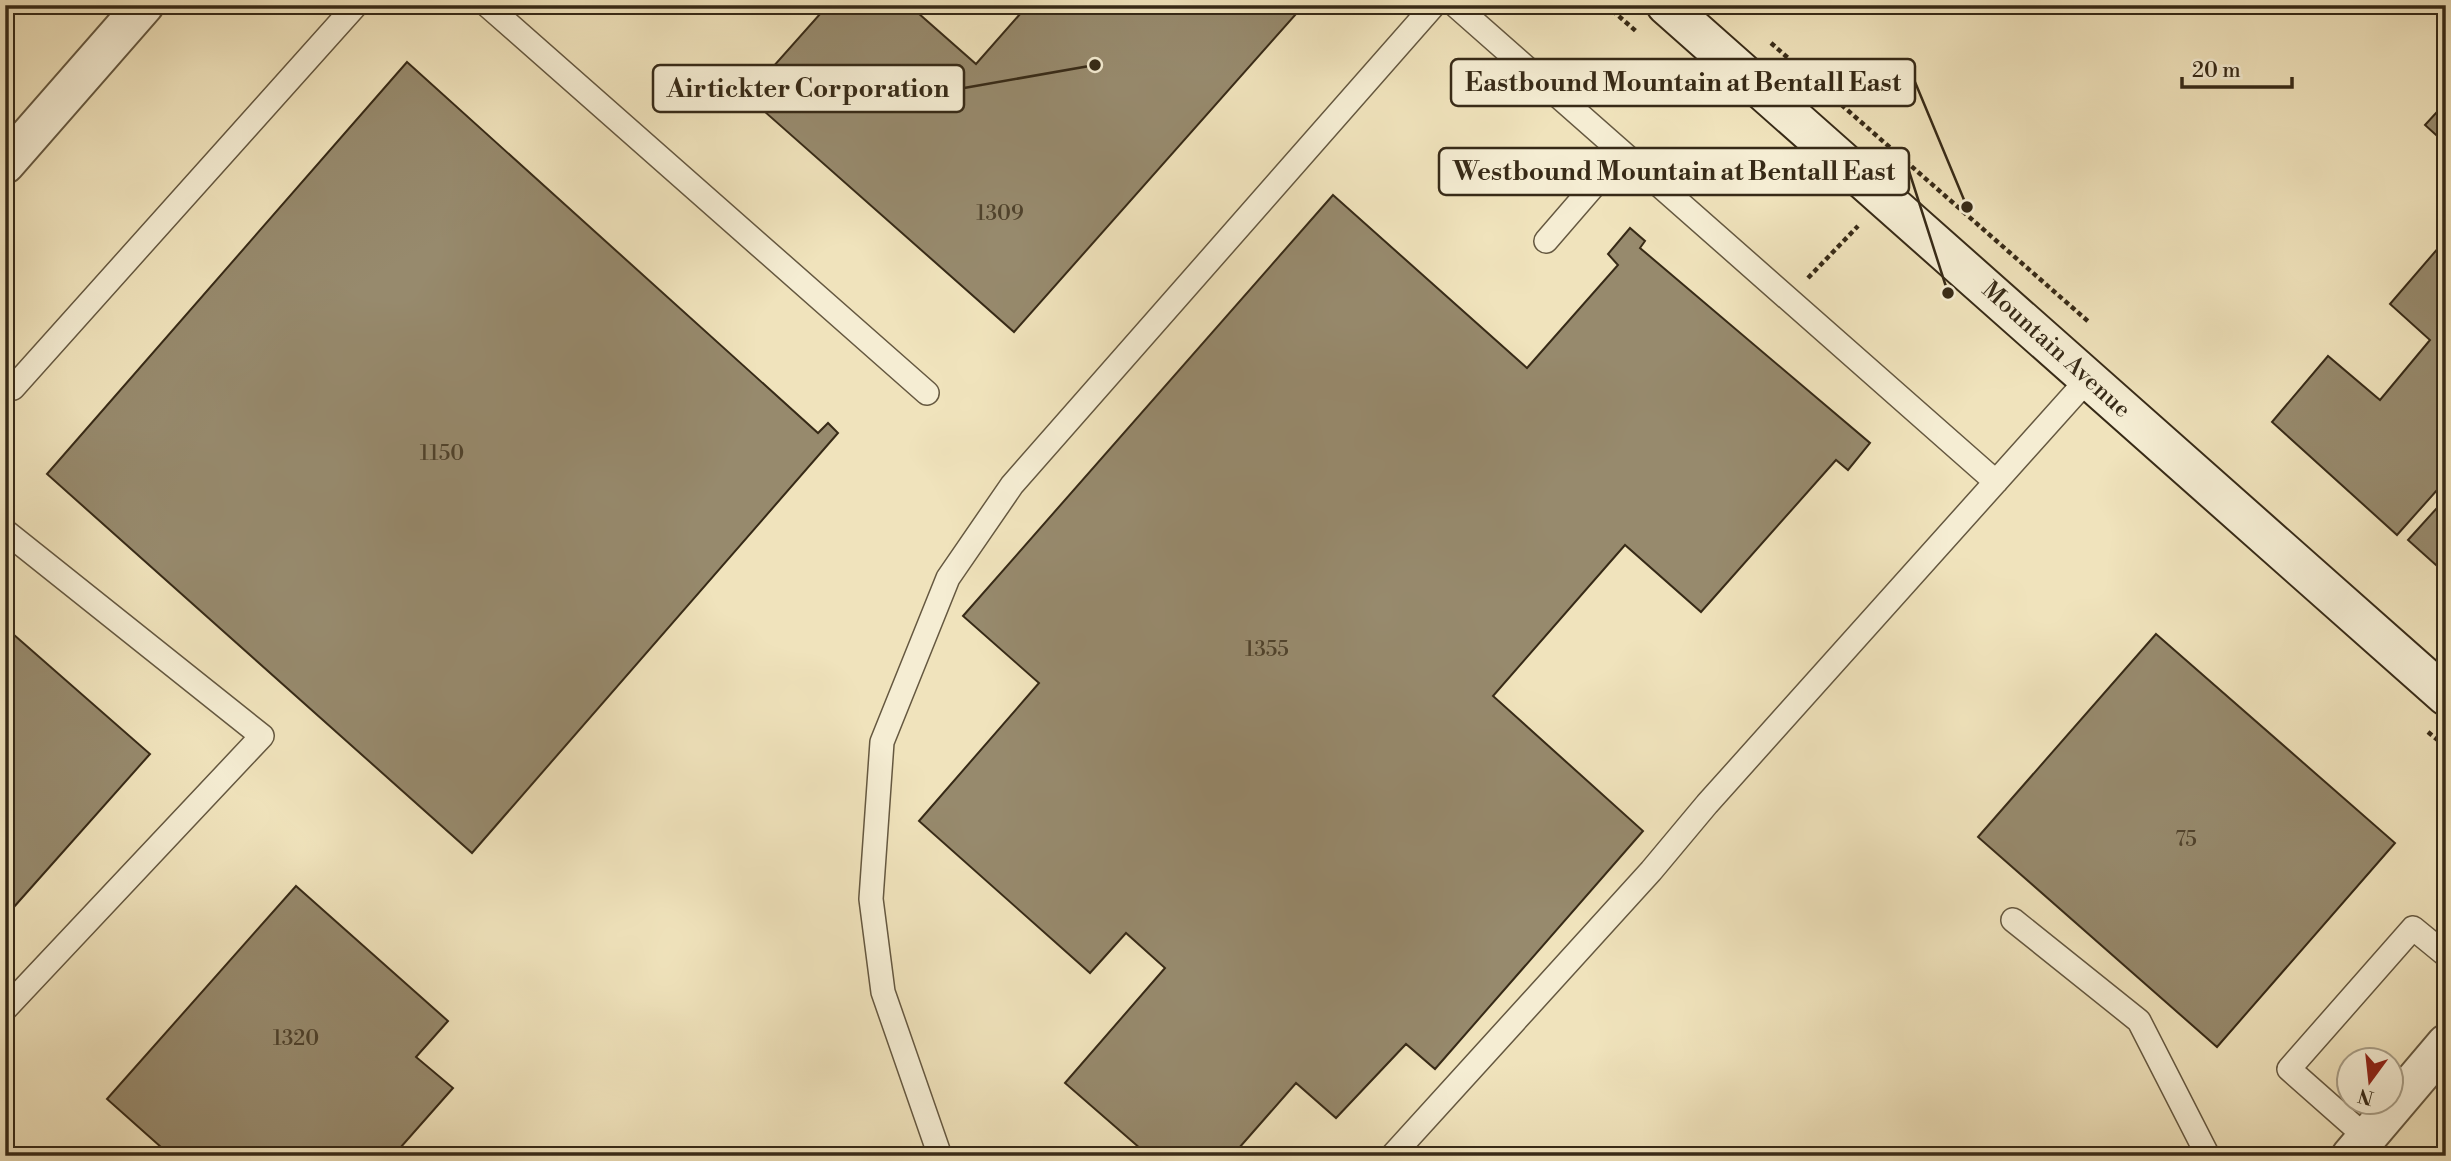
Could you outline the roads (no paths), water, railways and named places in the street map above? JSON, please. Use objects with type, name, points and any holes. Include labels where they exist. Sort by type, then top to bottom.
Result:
[{"type":"street","name":"Mountain Avenue","points":[[1666,5],[2446,695]]},
{"type":"street","points":[[5,164],[126,12]]},
{"type":"street","points":[[2359,1147],[2441,1059]]},
{"type":"lane","points":[[5,381],[13,388],[356,5]]},
{"type":"lane","points":[[487,5],[927,393]]},
{"type":"lane","points":[[940,1156],[883,992],[870,899],[882,742],[948,579],[1012,485],[1434,5]]},
{"type":"lane","points":[[1455,5],[1996,482]]},
{"type":"lane","points":[[1546,241],[1622,153]]},
{"type":"lane","points":[[1392,1156],[1651,871],[2088,379]]},
{"type":"lane","points":[[5,531],[262,736],[5,1009]]},
{"type":"lane","points":[[2012,920],[2139,1021],[2208,1156]]},
{"type":"lane","points":[[2359,1147],[2289,1069],[2413,928],[2446,956]]},
{"type":"place","name":"Airtickter Corporation","points":[[1095,65]]},
{"type":"place","name":"Eastbound Mountain at Bentall East","points":[[1967,207]]},
{"type":"place","name":"Westbound Mountain at Bentall East","points":[[1948,293]]}]
